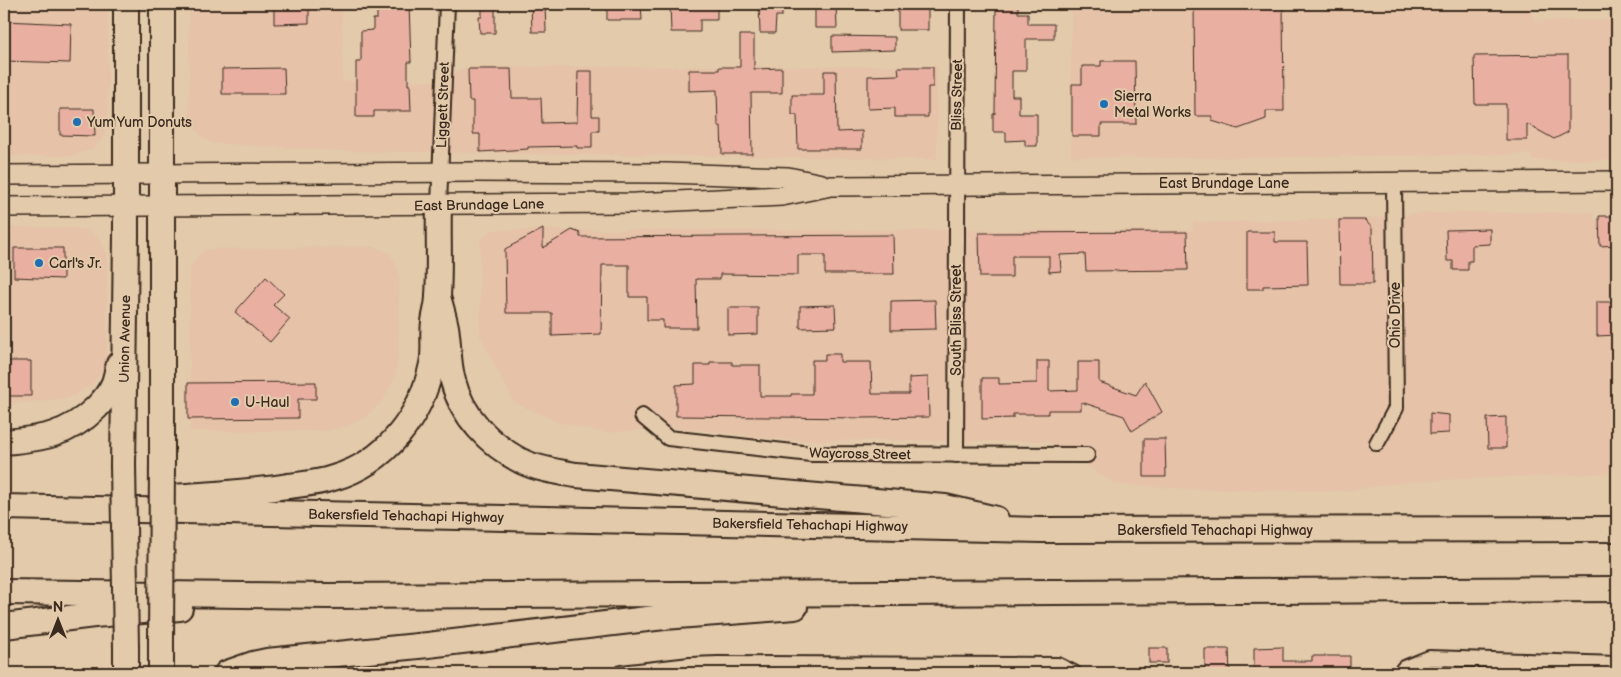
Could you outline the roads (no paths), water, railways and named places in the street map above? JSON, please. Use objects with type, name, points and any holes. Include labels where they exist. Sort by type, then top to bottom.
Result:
[{"type":"highway","name":"Union Avenue","points":[[126,4],[123,465],[126,673]]},
{"type":"highway","points":[[161,673],[162,4]]},
{"type":"highway","points":[[4,507],[247,492],[331,479],[357,468],[380,454],[395,440],[417,408],[426,389],[432,362],[434,323],[438,298],[439,205]]},
{"type":"highway","points":[[438,298],[446,326],[452,379],[462,404],[483,434],[498,448],[522,461],[555,472],[576,475],[944,507],[1040,530]]},
{"type":"highway","points":[[4,442],[48,436],[68,429],[86,417],[102,402],[113,385],[125,344]]},
{"type":"highway","name":"Bakersfield Tehachapi Highway","points":[[4,507],[1040,530],[1617,529]]},
{"type":"highway","points":[[4,592],[326,596],[1617,589]]},
{"type":"highway","points":[[227,673],[267,661],[428,645],[664,617],[1012,592]]},
{"type":"highway","points":[[4,626],[94,615],[326,596]]},
{"type":"main road","name":"East Brundage Lane","points":[[4,175],[658,173],[788,177],[831,186]]},
{"type":"main road","name":"East Brundage Lane","points":[[4,207],[607,204],[782,196],[831,186],[1617,181]]},
{"type":"street","name":"Liggett Street","points":[[439,205],[447,4]]},
{"type":"street","name":"Bliss Street","points":[[956,185],[958,4]]},
{"type":"street","name":"Ohio Drive","points":[[1376,443],[1396,408],[1394,182]]},
{"type":"street","name":"South Bliss Street","points":[[956,185],[956,455]]},
{"type":"street","name":"Waycross Street","points":[[642,416],[668,438],[811,454],[1087,455]]},
{"type":"street","points":[[1402,671],[1429,658],[1617,664]]},
{"type":"street","points":[[621,673],[690,665],[718,664],[1058,665],[1070,669],[1074,673]]},
{"type":"place","name":"Sierra Metal Works","points":[[1104,104]]},
{"type":"place","name":"Yum Yum Donuts","points":[[77,122]]},
{"type":"place","name":"Carl's Jr.","points":[[39,263]]},
{"type":"place","name":"U-Haul","points":[[235,402]]}]
